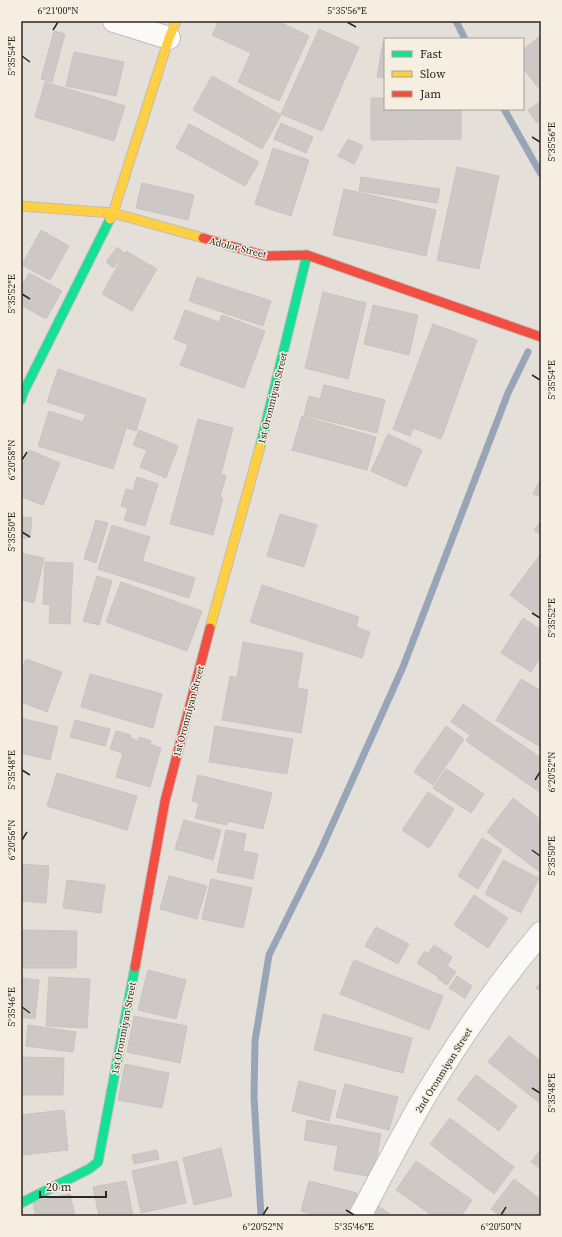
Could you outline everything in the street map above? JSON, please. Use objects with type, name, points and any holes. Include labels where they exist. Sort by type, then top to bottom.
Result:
[{"type":"street","points":[[21,400],[23,393],[113,213],[173,29],[114,21]]},
{"type":"street","name":"Adolor Street","points":[[21,206],[113,213],[266,256],[308,256],[541,337]]},
{"type":"street","name":"1st Oronmiyan Street","points":[[21,1203],[89,1169],[98,1162],[165,801],[211,625],[252,478],[308,256]]},
{"type":"street","name":"2nd Oronmiyan Street","points":[[360,1216],[426,1095],[468,1029],[518,960],[541,933]]},
{"type":"building","points":[[219,21],[277,21],[309,36],[279,101],[238,82],[251,53],[212,35]]},
{"type":"building","points":[[319,29],[359,47],[322,131],[281,114]]},
{"type":"building","points":[[54,31],[65,34],[52,82],[41,79]]},
{"type":"building","points":[[541,35],[541,91],[524,69],[524,49]]},
{"type":"building","points":[[383,42],[384,42],[384,78],[377,77]]},
{"type":"building","points":[[74,52],[124,62],[116,96],[66,86]]},
{"type":"building","points":[[212,76],[281,115],[262,149],[193,110]]},
{"type":"building","points":[[45,82],[125,106],[114,141],[35,117]]},
{"type":"building","points":[[371,98],[384,98],[384,110],[461,110],[461,139],[371,140]]},
{"type":"building","points":[[541,101],[541,120],[537,123],[528,110]]},
{"type":"building","points":[[281,123],[313,137],[306,153],[274,139]]},
{"type":"building","points":[[189,124],[259,162],[245,186],[176,148]]},
{"type":"building","points":[[348,139],[363,146],[354,164],[338,156]]},
{"type":"building","points":[[273,148],[309,160],[291,216],[255,204]]},
{"type":"building","points":[[457,167],[499,176],[479,269],[437,260]]},
{"type":"building","points":[[361,177],[440,189],[437,203],[359,191]]},
{"type":"building","points":[[142,183],[194,195],[188,220],[136,208]]},
{"type":"building","points":[[344,189],[436,210],[426,256],[333,235]]},
{"type":"building","points":[[41,230],[69,246],[50,280],[22,265]]},
{"type":"building","points":[[117,247],[124,253],[114,268],[106,262]]},
{"type":"building","points":[[126,251],[157,269],[132,311],[102,294]]},
{"type":"building","points":[[29,273],[62,291],[46,319],[21,305],[21,287]]},
{"type":"building","points":[[197,277],[271,301],[263,326],[189,301]]},
{"type":"building","points":[[323,292],[366,303],[348,379],[305,368]]},
{"type":"building","points":[[373,305],[418,315],[409,355],[364,344]]},
{"type":"building","points":[[185,310],[219,322],[222,315],[265,331],[244,388],[180,365],[188,345],[174,339]]},
{"type":"building","points":[[433,324],[477,340],[441,439],[413,428],[410,436],[393,429]]},
{"type":"building","points":[[58,369],[146,399],[136,431],[47,402]]},
{"type":"building","points":[[324,385],[385,400],[377,433],[304,415],[309,396],[320,399]]},
{"type":"building","points":[[49,411],[83,422],[85,416],[126,429],[113,469],[38,446]]},
{"type":"building","points":[[302,416],[376,437],[367,470],[292,450]]},
{"type":"building","points":[[198,419],[233,428],[221,474],[226,476],[220,497],[223,498],[213,535],[170,524]]},
{"type":"building","points":[[139,430],[178,446],[166,478],[140,467],[147,450],[133,445]]},
{"type":"building","points":[[388,434],[422,450],[406,487],[371,471]]},
{"type":"building","points":[[29,450],[60,463],[43,505],[21,497],[21,469]]},
{"type":"building","points":[[137,477],[158,484],[145,526],[124,520],[128,508],[121,506],[126,489],[133,491]]},
{"type":"building","points":[[541,478],[541,497],[533,494]]},
{"type":"building","points":[[280,514],[317,525],[304,567],[267,556]]},
{"type":"building","points":[[23,517],[32,518],[30,538],[21,538]]},
{"type":"building","points":[[96,520],[108,523],[96,563],[84,559]]},
{"type":"building","points":[[541,521],[541,535],[534,530]]},
{"type":"building","points":[[112,525],[150,537],[142,561],[195,578],[189,598],[98,569]]},
{"type":"building","points":[[21,553],[44,558],[34,603],[21,600]]},
{"type":"building","points":[[540,555],[541,557],[541,618],[510,595]]},
{"type":"building","points":[[45,562],[73,563],[70,624],[49,623],[50,605],[43,604]]},
{"type":"building","points":[[97,576],[112,581],[99,625],[83,621]]},
{"type":"building","points":[[121,582],[202,611],[187,651],[106,622]]},
{"type":"building","points":[[262,585],[359,617],[356,627],[370,632],[362,658],[250,622]]},
{"type":"building","points":[[523,618],[541,630],[541,656],[531,672],[501,653]]},
{"type":"building","points":[[243,642],[303,653],[297,688],[308,690],[301,733],[222,720],[230,676],[237,678]]},
{"type":"building","points":[[26,659],[62,672],[47,712],[21,702],[21,671]]},
{"type":"building","points":[[90,674],[162,694],[153,728],[81,707]]},
{"type":"building","points":[[521,679],[541,691],[541,743],[539,746],[496,720]]},
{"type":"building","points":[[463,704],[541,758],[541,793],[466,741],[470,735],[451,722]]},
{"type":"building","points":[[21,718],[58,727],[50,760],[21,753]]},
{"type":"building","points":[[75,720],[110,729],[105,746],[70,737]]},
{"type":"building","points":[[215,726],[293,739],[287,774],[209,762]]},
{"type":"building","points":[[446,726],[464,739],[433,785],[414,772]]},
{"type":"building","points":[[116,731],[131,735],[130,738],[138,741],[139,737],[151,741],[150,744],[161,748],[150,787],[116,777],[123,753],[110,749]]},
{"type":"building","points":[[446,769],[484,794],[471,813],[433,788]]},
{"type":"building","points":[[57,773],[137,796],[127,830],[47,806]]},
{"type":"building","points":[[198,775],[272,793],[263,829],[227,821],[227,825],[195,818],[199,803],[192,801]]},
{"type":"building","points":[[428,792],[454,809],[429,848],[402,830]]},
{"type":"building","points":[[513,798],[541,820],[541,873],[487,832]]},
{"type":"building","points":[[184,820],[221,830],[213,860],[175,849]]},
{"type":"building","points":[[226,830],[246,834],[243,851],[258,854],[253,879],[217,872]]},
{"type":"building","points":[[482,838],[502,850],[478,889],[458,876]]},
{"type":"building","points":[[503,860],[539,878],[521,913],[485,894]]},
{"type":"building","points":[[21,864],[49,866],[46,903],[21,901]]},
{"type":"building","points":[[169,876],[207,886],[197,919],[160,909]]},
{"type":"building","points":[[211,879],[252,888],[243,928],[202,919]]},
{"type":"building","points":[[67,880],[105,885],[101,913],[63,908]]},
{"type":"building","points":[[474,895],[508,918],[488,948],[454,925]]},
{"type":"building","points":[[376,927],[409,944],[398,964],[365,946]]},
{"type":"building","points":[[23,930],[77,931],[76,968],[22,968]]},
{"type":"building","points":[[434,945],[452,957],[447,966],[456,972],[447,985],[417,963],[425,951],[428,954]]},
{"type":"building","points":[[354,960],[443,996],[429,1030],[340,994]]},
{"type":"building","points":[[148,970],[186,980],[176,1019],[138,1010]]},
{"type":"building","points":[[457,976],[472,986],[465,998],[449,988]]},
{"type":"building","points":[[49,977],[90,979],[87,1028],[46,1026]]},
{"type":"building","points":[[21,978],[39,980],[35,1019],[21,1017]]},
{"type":"building","points":[[541,982],[541,992],[536,988]]},
{"type":"building","points":[[323,1014],[412,1038],[403,1073],[314,1050]]},
{"type":"building","points":[[134,1016],[187,1026],[180,1063],[127,1052]]},
{"type":"building","points":[[28,1025],[76,1032],[73,1052],[26,1046]]},
{"type":"building","points":[[509,1036],[541,1061],[541,1104],[488,1062]]},
{"type":"building","points":[[21,1057],[64,1058],[63,1095],[21,1095]]},
{"type":"building","points":[[125,1064],[169,1073],[162,1108],[118,1100]]},
{"type":"building","points":[[476,1075],[517,1106],[499,1131],[457,1099]]},
{"type":"building","points":[[299,1081],[336,1091],[329,1121],[292,1111]]},
{"type":"building","points":[[345,1084],[398,1097],[389,1130],[336,1117]]},
{"type":"building","points":[[64,1110],[68,1150],[21,1155],[21,1115]]},
{"type":"building","points":[[450,1118],[514,1167],[494,1194],[430,1144]]},
{"type":"building","points":[[307,1120],[381,1134],[373,1177],[334,1170],[338,1146],[304,1140]]},
{"type":"building","points":[[221,1148],[232,1196],[194,1205],[183,1158]]},
{"type":"building","points":[[541,1149],[541,1169],[531,1162]]},
{"type":"building","points":[[157,1150],[159,1159],[134,1164],[132,1155]]},
{"type":"building","points":[[177,1161],[186,1203],[141,1213],[132,1171]]},
{"type":"building","points":[[416,1161],[472,1200],[461,1216],[433,1216],[396,1190]]},
{"type":"building","points":[[514,1179],[541,1200],[541,1216],[500,1216],[491,1209]]},
{"type":"building","points":[[126,1181],[133,1216],[99,1216],[93,1187]]},
{"type":"building","points":[[309,1181],[357,1193],[352,1216],[312,1216],[312,1214],[301,1211]]},
{"type":"building","points":[[70,1194],[75,1216],[36,1216],[33,1202]]},
{"type":"building","points":[[378,1206],[393,1216],[372,1216]]},
{"type":"waterway","points":[[456,21],[464,38]]},
{"type":"waterway","points":[[505,110],[541,174]]},
{"type":"waterway","points":[[261,1216],[254,1097],[255,1041],[269,955],[320,852],[403,667],[508,393],[528,352]]},
{"type":"traffic: fast","points":[[21,400],[23,393],[110,219]]},
{"type":"traffic: fast","points":[[260,447],[307,255]]},
{"type":"traffic: fast","points":[[21,1203],[89,1169],[98,1162],[135,967]]},
{"type":"traffic: slow","points":[[110,219],[169,38],[176,21]]},
{"type":"traffic: slow","points":[[21,206],[113,213],[203,238]]},
{"type":"traffic: slow","points":[[210,628],[260,447]]},
{"type":"traffic: jam","points":[[203,238],[266,256],[307,255],[541,337]]},
{"type":"traffic: jam","points":[[135,967],[165,801],[210,628]]}]
